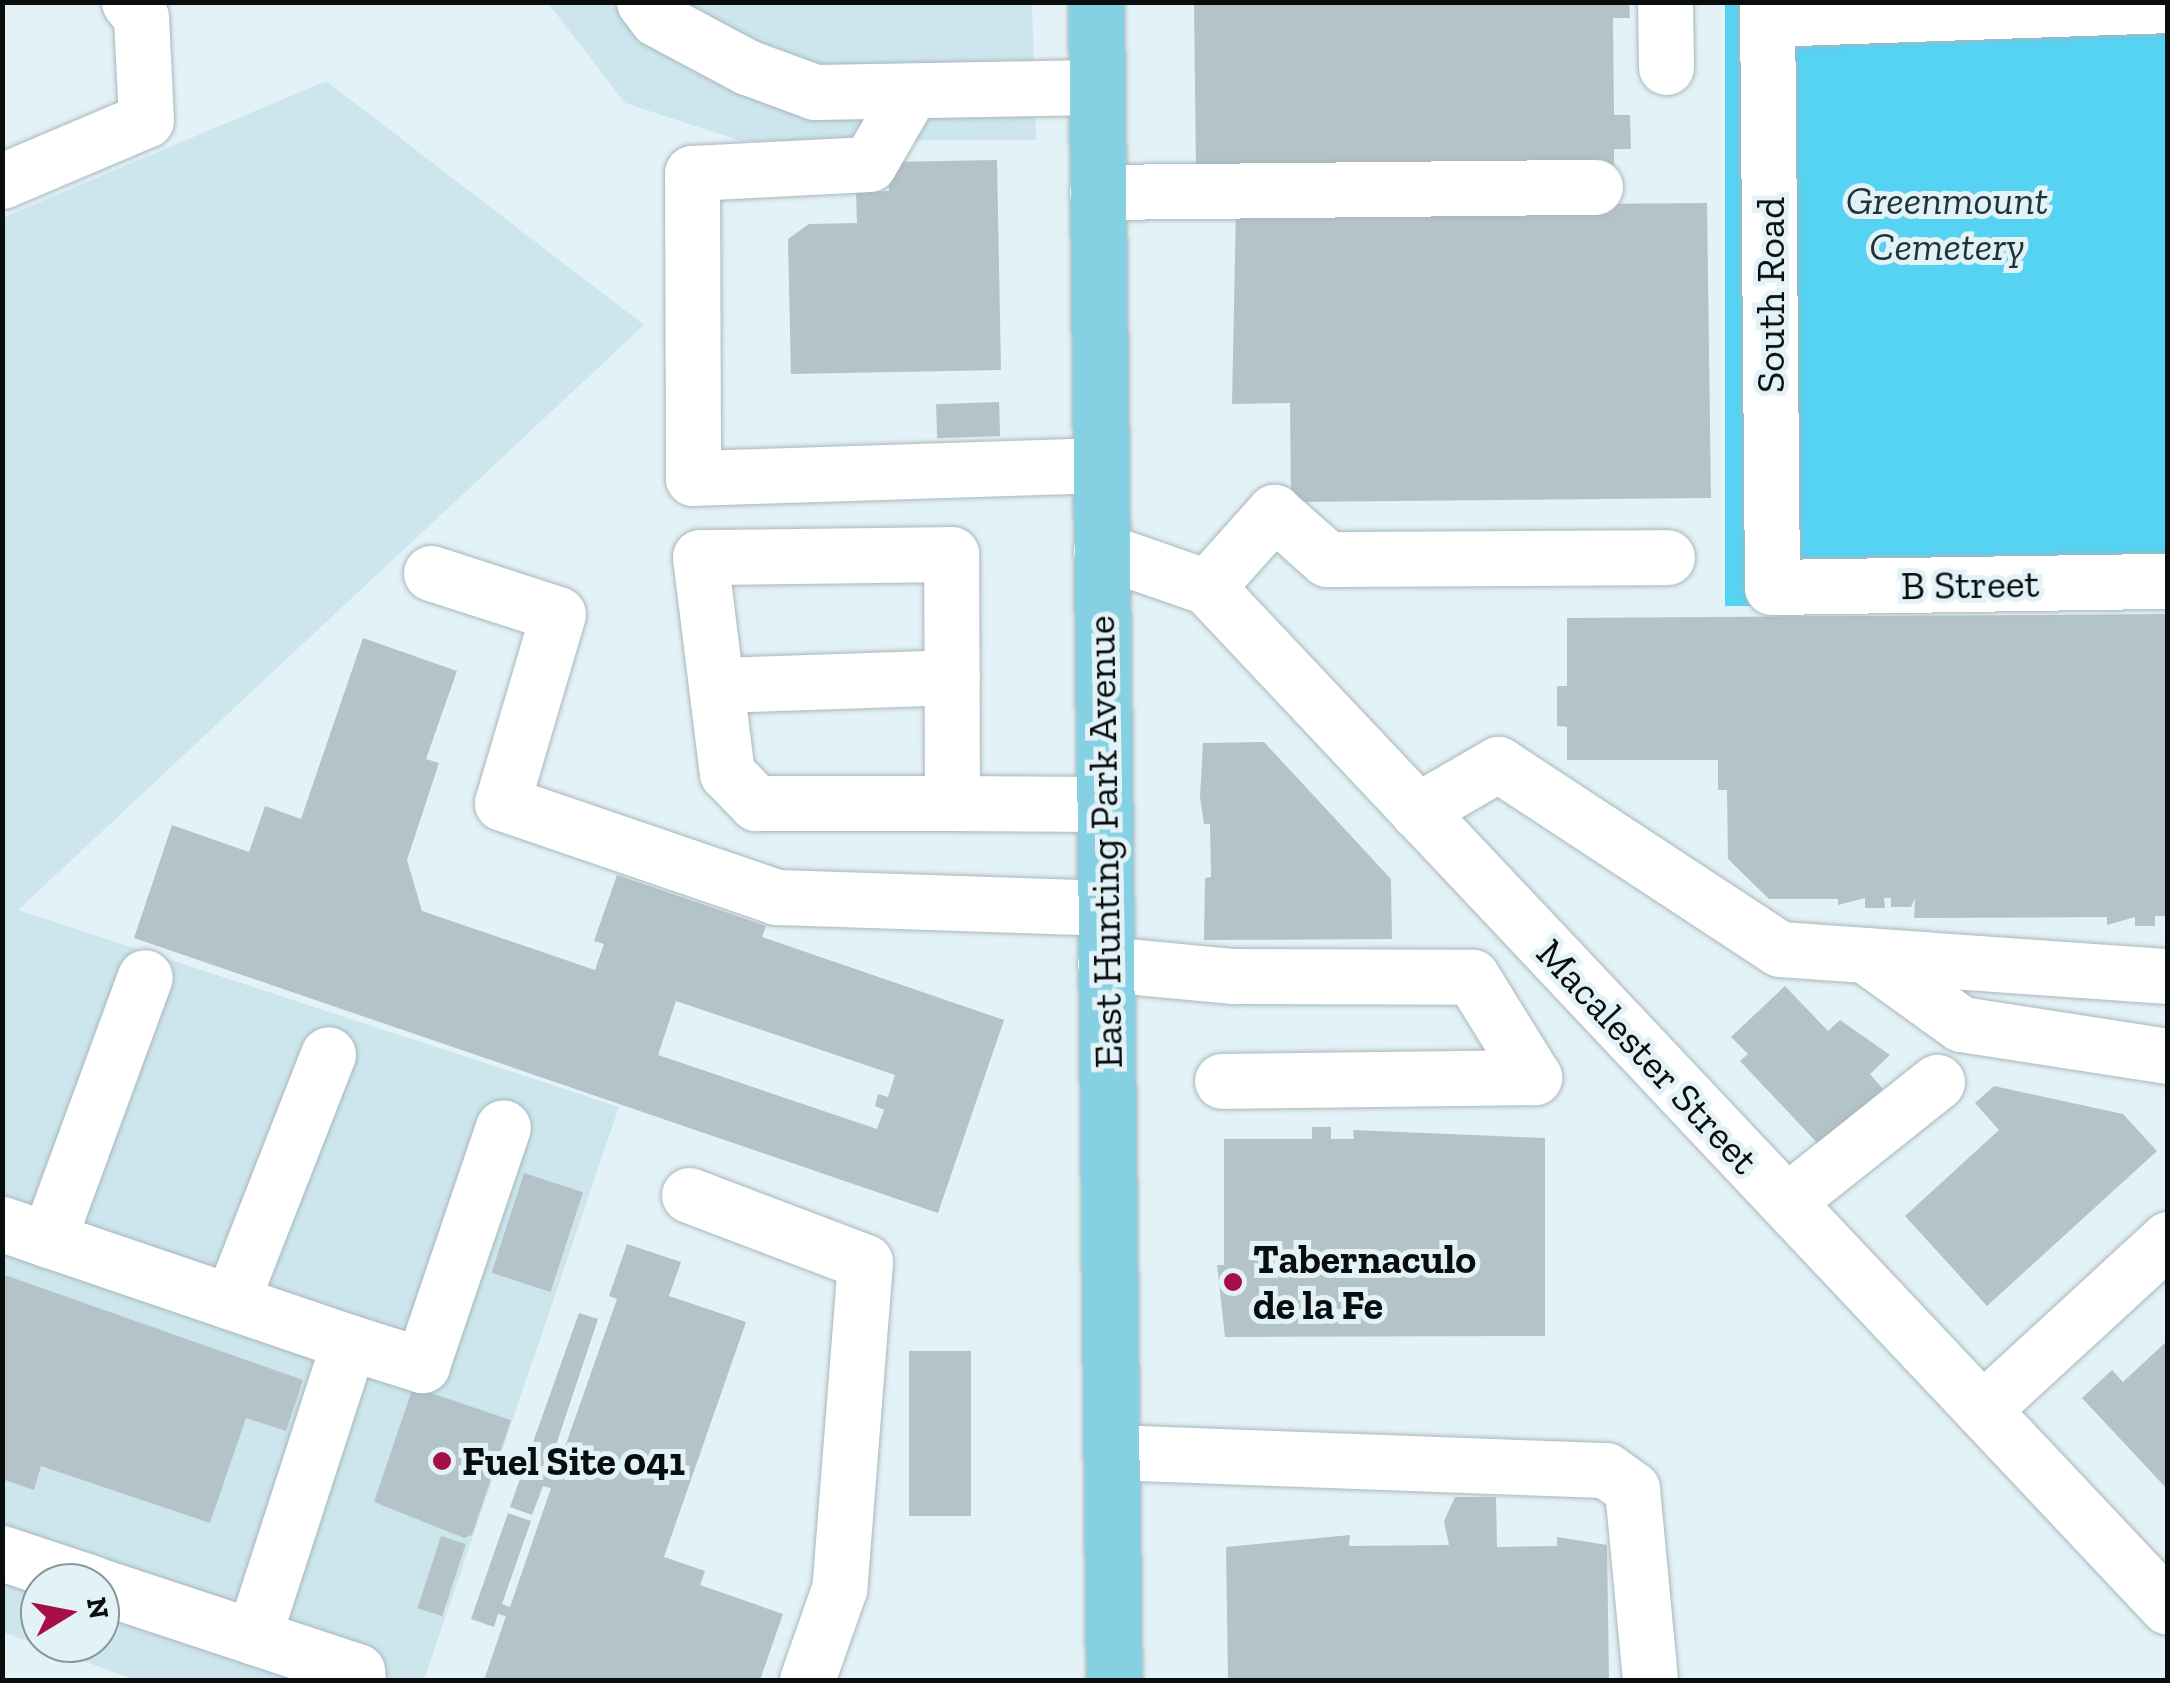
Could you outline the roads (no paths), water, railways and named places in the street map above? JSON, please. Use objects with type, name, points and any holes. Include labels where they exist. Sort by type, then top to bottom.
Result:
[{"type":"main road","name":"East Hunting Park Avenue","points":[[1096,2],[1114,1680]]},
{"type":"street","points":[[2,182],[146,120],[141,18],[128,2]]},
{"type":"street","points":[[644,2],[657,19],[747,67],[815,92],[1096,88]]},
{"type":"street","points":[[1665,2],[1666,68]]},
{"type":"street","points":[[1768,11],[2168,5]]},
{"type":"street","name":"South Road","points":[[1768,11],[1772,587]]},
{"type":"street","points":[[910,93],[869,164],[692,172],[693,478],[1100,466]]},
{"type":"street","points":[[1098,192],[1595,186]]},
{"type":"street","points":[[1207,586],[1274,512],[1327,558],[1666,557]]},
{"type":"street","name":"Macalester Street","points":[[1101,550],[1207,586],[2168,1607]]},
{"type":"street","points":[[952,803],[951,554],[700,558],[727,773],[756,802],[1104,804]]},
{"type":"street","points":[[431,572],[558,614],[502,803],[776,896],[1105,908]]},
{"type":"street","name":"B Street","points":[[1772,587],[2168,581]]},
{"type":"street","points":[[716,685],[952,678]]},
{"type":"street","points":[[1417,811],[1498,764],[1780,949],[2168,976]]},
{"type":"street","points":[[1865,955],[1961,1024],[2168,1056]]},
{"type":"street","points":[[1105,964],[1233,976],[1472,977],[1534,1077],[1222,1081]]},
{"type":"street","points":[[145,977],[26,1232],[422,1365],[503,1127]]},
{"type":"street","points":[[231,1302],[328,1054]]},
{"type":"street","points":[[1786,1202],[1938,1082]]},
{"type":"street","points":[[689,1194],[864,1262],[839,1589],[808,1680]]},
{"type":"street","points":[[1982,1410],[2168,1239]]},
{"type":"street","points":[[253,1637],[349,1342]]},
{"type":"street","points":[[1111,1452],[1606,1470],[1632,1489],[1650,1680]]},
{"type":"street","points":[[2,1553],[32,1563]]},
{"type":"street","points":[[120,1593],[356,1671],[358,1680]]},
{"type":"place","name":"Tabernaculo de la Fe","points":[[1233,1282]]},
{"type":"place","name":"Fuel Site 041","points":[[442,1461]]},
{"type":"park label","name":"Greenmount Cemetery","points":[[1947,223]]}]
